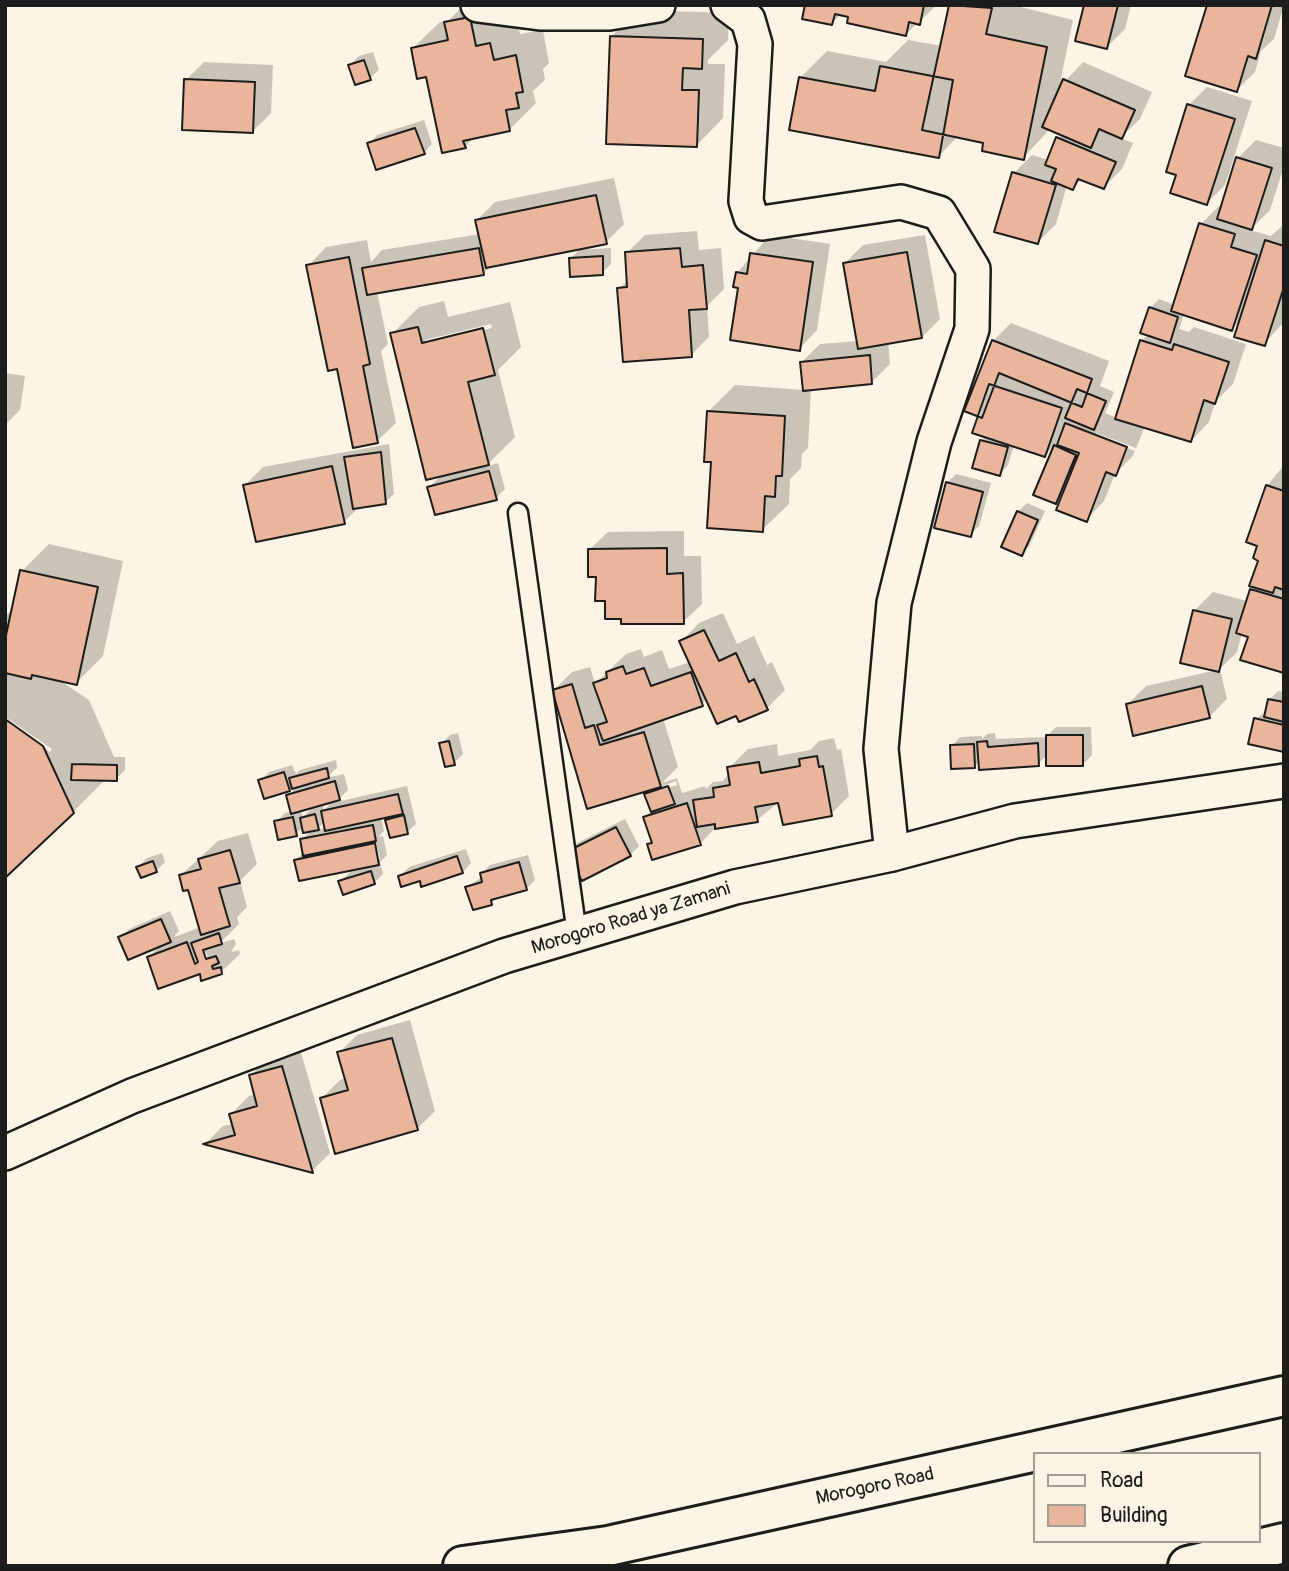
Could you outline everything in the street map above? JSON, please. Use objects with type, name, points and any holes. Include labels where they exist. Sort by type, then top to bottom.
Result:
[{"type":"highway","name":"Morogoro Road","points":[[463,1566],[608,1546],[1284,1396]]},
{"type":"highway","points":[[1188,1566],[1284,1543]]},
{"type":"street","points":[[478,5],[540,13],[609,13],[658,5]]},
{"type":"street","points":[[728,5],[748,20],[755,44],[746,201],[751,217],[762,223],[901,202],[939,213],[973,269],[972,329],[934,442],[894,603],[881,749],[892,854]]},
{"type":"street","name":"Morogoro Road ya Zamani","points":[[5,1153],[132,1096],[504,956],[735,887],[892,854],[1015,821],[1284,781]]},
{"type":"lane","points":[[518,513],[577,934]]},
{"type":"building","points":[[805,5],[924,5],[920,25],[909,22],[906,36],[847,23],[848,17],[835,14],[832,25],[802,19]]},
{"type":"building","points":[[949,5],[992,8],[986,34],[1047,47],[1024,160],[982,151],[983,143],[922,130]]},
{"type":"building","points":[[1084,5],[1118,5],[1107,49],[1075,41]]},
{"type":"building","points":[[1207,5],[1272,5],[1256,59],[1248,56],[1237,92],[1185,76]]},
{"type":"building","points":[[470,17],[476,46],[490,43],[494,60],[516,55],[523,92],[516,93],[519,108],[506,110],[510,131],[463,141],[466,148],[442,153],[426,77],[417,79],[411,48],[448,40],[444,22]]},
{"type":"building","points":[[610,36],[703,39],[702,69],[683,68],[682,90],[699,90],[697,147],[606,144]]},
{"type":"building","points":[[364,60],[371,80],[355,85],[348,65]]},
{"type":"building","points":[[880,66],[953,80],[939,158],[789,130],[799,77],[875,91]]},
{"type":"building","points":[[184,79],[255,82],[253,133],[182,130]]},
{"type":"building","points":[[1063,79],[1135,110],[1122,139],[1099,129],[1091,148],[1042,127]]},
{"type":"building","points":[[1187,104],[1235,119],[1207,205],[1170,193],[1176,175],[1166,172]]},
{"type":"building","points":[[415,128],[425,154],[376,170],[367,143]]},
{"type":"building","points":[[1056,137],[1116,162],[1104,189],[1078,179],[1073,190],[1051,181],[1056,169],[1045,165]]},
{"type":"building","points":[[1236,157],[1272,168],[1252,230],[1217,219]]},
{"type":"building","points":[[1012,172],[1056,185],[1038,244],[994,232]]},
{"type":"building","points":[[596,195],[607,244],[486,268],[475,220]]},
{"type":"building","points":[[1199,223],[1235,234],[1231,247],[1257,255],[1232,331],[1171,311]]},
{"type":"building","points":[[1265,240],[1284,246],[1284,287],[1265,346],[1234,337]]},
{"type":"building","points":[[479,248],[484,275],[367,295],[362,268]]},
{"type":"building","points":[[680,248],[682,267],[703,265],[707,309],[689,310],[692,357],[623,362],[617,288],[627,287],[625,252]]},
{"type":"building","points":[[907,252],[922,338],[858,349],[843,263]]},
{"type":"building","points":[[750,253],[813,262],[800,351],[730,340],[738,288],[733,287],[736,272],[747,274]]},
{"type":"building","points":[[603,256],[603,275],[570,277],[569,258]]},
{"type":"building","points":[[349,257],[370,364],[363,366],[378,443],[353,448],[337,369],[328,371],[306,265]]},
{"type":"building","points":[[1149,307],[1178,317],[1170,343],[1140,333]]},
{"type":"building","points":[[418,327],[422,343],[483,328],[495,375],[468,382],[489,465],[426,480],[390,333]]},
{"type":"building","points":[[992,340],[1092,379],[1082,407],[999,373],[982,418],[964,411]]},
{"type":"building","points":[[1140,340],[1172,350],[1174,344],[1229,362],[1215,404],[1204,400],[1191,442],[1115,419]]},
{"type":"building","points":[[870,355],[872,384],[803,391],[800,362]]},
{"type":"building","points":[[989,384],[1062,408],[1045,457],[972,433]]},
{"type":"building","points":[[1077,389],[1106,401],[1094,430],[1065,418]]},
{"type":"building","points":[[707,411],[785,416],[782,476],[776,476],[775,497],[765,496],[763,532],[707,528],[711,462],[704,462]]},
{"type":"building","points":[[1065,423],[1127,447],[1116,476],[1106,472],[1087,522],[1056,510],[1079,453],[1057,445]]},
{"type":"building","points":[[980,440],[1008,447],[1000,476],[972,468]]},
{"type":"building","points":[[1054,445],[1076,455],[1056,504],[1033,495]]},
{"type":"building","points":[[381,452],[386,504],[353,509],[344,457]]},
{"type":"building","points":[[332,466],[345,524],[256,542],[243,485]]},
{"type":"building","points":[[489,471],[497,500],[435,515],[427,487]]},
{"type":"building","points":[[946,482],[983,492],[971,537],[934,528]]},
{"type":"building","points":[[1266,485],[1284,491],[1284,590],[1275,587],[1273,593],[1249,586],[1258,561],[1253,558],[1257,546],[1246,542]]},
{"type":"building","points":[[1017,511],[1038,520],[1022,556],[1001,547]]},
{"type":"building","points":[[667,548],[667,574],[683,573],[684,624],[621,624],[621,619],[605,619],[605,601],[595,601],[596,577],[588,577],[588,549]]},
{"type":"building","points":[[20,570],[98,587],[77,685],[32,675],[31,679],[5,673],[5,640]]},
{"type":"building","points":[[1250,589],[1284,599],[1284,673],[1240,660],[1248,637],[1236,633]]},
{"type":"building","points":[[1193,610],[1232,619],[1219,672],[1180,663]]},
{"type":"building","points":[[704,630],[719,661],[736,653],[749,682],[754,679],[768,710],[739,722],[736,716],[717,724],[679,641]]},
{"type":"building","points":[[623,666],[626,674],[644,668],[651,686],[691,672],[703,706],[603,741],[597,725],[607,722],[593,683],[607,678],[606,672]]},
{"type":"building","points":[[572,684],[585,728],[594,725],[600,745],[644,732],[661,787],[587,809],[552,690]]},
{"type":"building","points":[[1202,686],[1210,718],[1133,736],[1126,704]]},
{"type":"building","points":[[1268,699],[1284,702],[1284,722],[1264,717]]},
{"type":"building","points":[[1254,718],[1284,725],[1284,752],[1248,744]]},
{"type":"building","points":[[5,719],[43,746],[74,813],[5,878]]},
{"type":"building","points":[[1046,735],[1083,735],[1083,766],[1046,766]]},
{"type":"building","points":[[449,741],[455,765],[445,767],[439,743]]},
{"type":"building","points":[[987,741],[988,747],[1038,743],[1039,766],[979,770],[977,742]]},
{"type":"building","points":[[974,744],[975,768],[951,769],[950,745]]},
{"type":"building","points":[[817,756],[819,767],[823,766],[832,816],[783,825],[778,803],[755,807],[758,822],[715,829],[715,824],[697,827],[693,800],[714,797],[713,788],[730,785],[727,767],[759,762],[761,773],[800,766],[799,759]]},
{"type":"building","points":[[72,764],[117,765],[117,781],[71,780]]},
{"type":"building","points":[[327,768],[329,778],[292,789],[289,778]]},
{"type":"building","points":[[284,772],[290,791],[264,799],[258,780]]},
{"type":"building","points":[[335,781],[340,800],[291,814],[286,795]]},
{"type":"building","points":[[668,786],[675,804],[651,812],[644,794]]},
{"type":"building","points":[[398,794],[403,814],[325,831],[321,811]]},
{"type":"building","points":[[687,803],[701,845],[652,860],[647,844],[652,843],[643,817]]},
{"type":"building","points":[[315,814],[319,830],[303,833],[300,818]]},
{"type":"building","points":[[404,815],[408,834],[390,838],[385,820]]},
{"type":"building","points":[[293,817],[297,836],[278,840],[274,821]]},
{"type":"building","points":[[373,825],[376,841],[303,856],[300,839]]},
{"type":"building","points":[[616,827],[631,856],[582,881],[566,852]]},
{"type":"building","points":[[375,843],[379,865],[299,881],[294,860]]},
{"type":"building","points":[[230,850],[240,883],[219,888],[230,926],[201,935],[188,890],[183,891],[179,875],[201,869],[198,859]]},
{"type":"building","points":[[457,856],[463,873],[421,887],[420,881],[401,887],[398,876]]},
{"type":"building","points":[[153,861],[157,872],[141,878],[136,867]]},
{"type":"building","points":[[519,862],[527,890],[491,900],[492,905],[473,910],[465,887],[482,882],[480,873]]},
{"type":"building","points":[[371,871],[375,884],[343,895],[338,881]]},
{"type":"building","points":[[161,919],[171,942],[128,960],[118,937]]},
{"type":"building","points":[[219,933],[222,944],[203,950],[206,959],[216,956],[219,963],[212,966],[213,969],[221,967],[222,974],[201,981],[200,974],[158,989],[147,957],[187,942],[195,964],[198,962],[191,943]]},
{"type":"building","points":[[392,1038],[418,1130],[335,1154],[320,1098],[348,1090],[337,1052]]},
{"type":"building","points":[[282,1066],[313,1173],[203,1144],[235,1135],[229,1114],[257,1106],[249,1075]]}]
